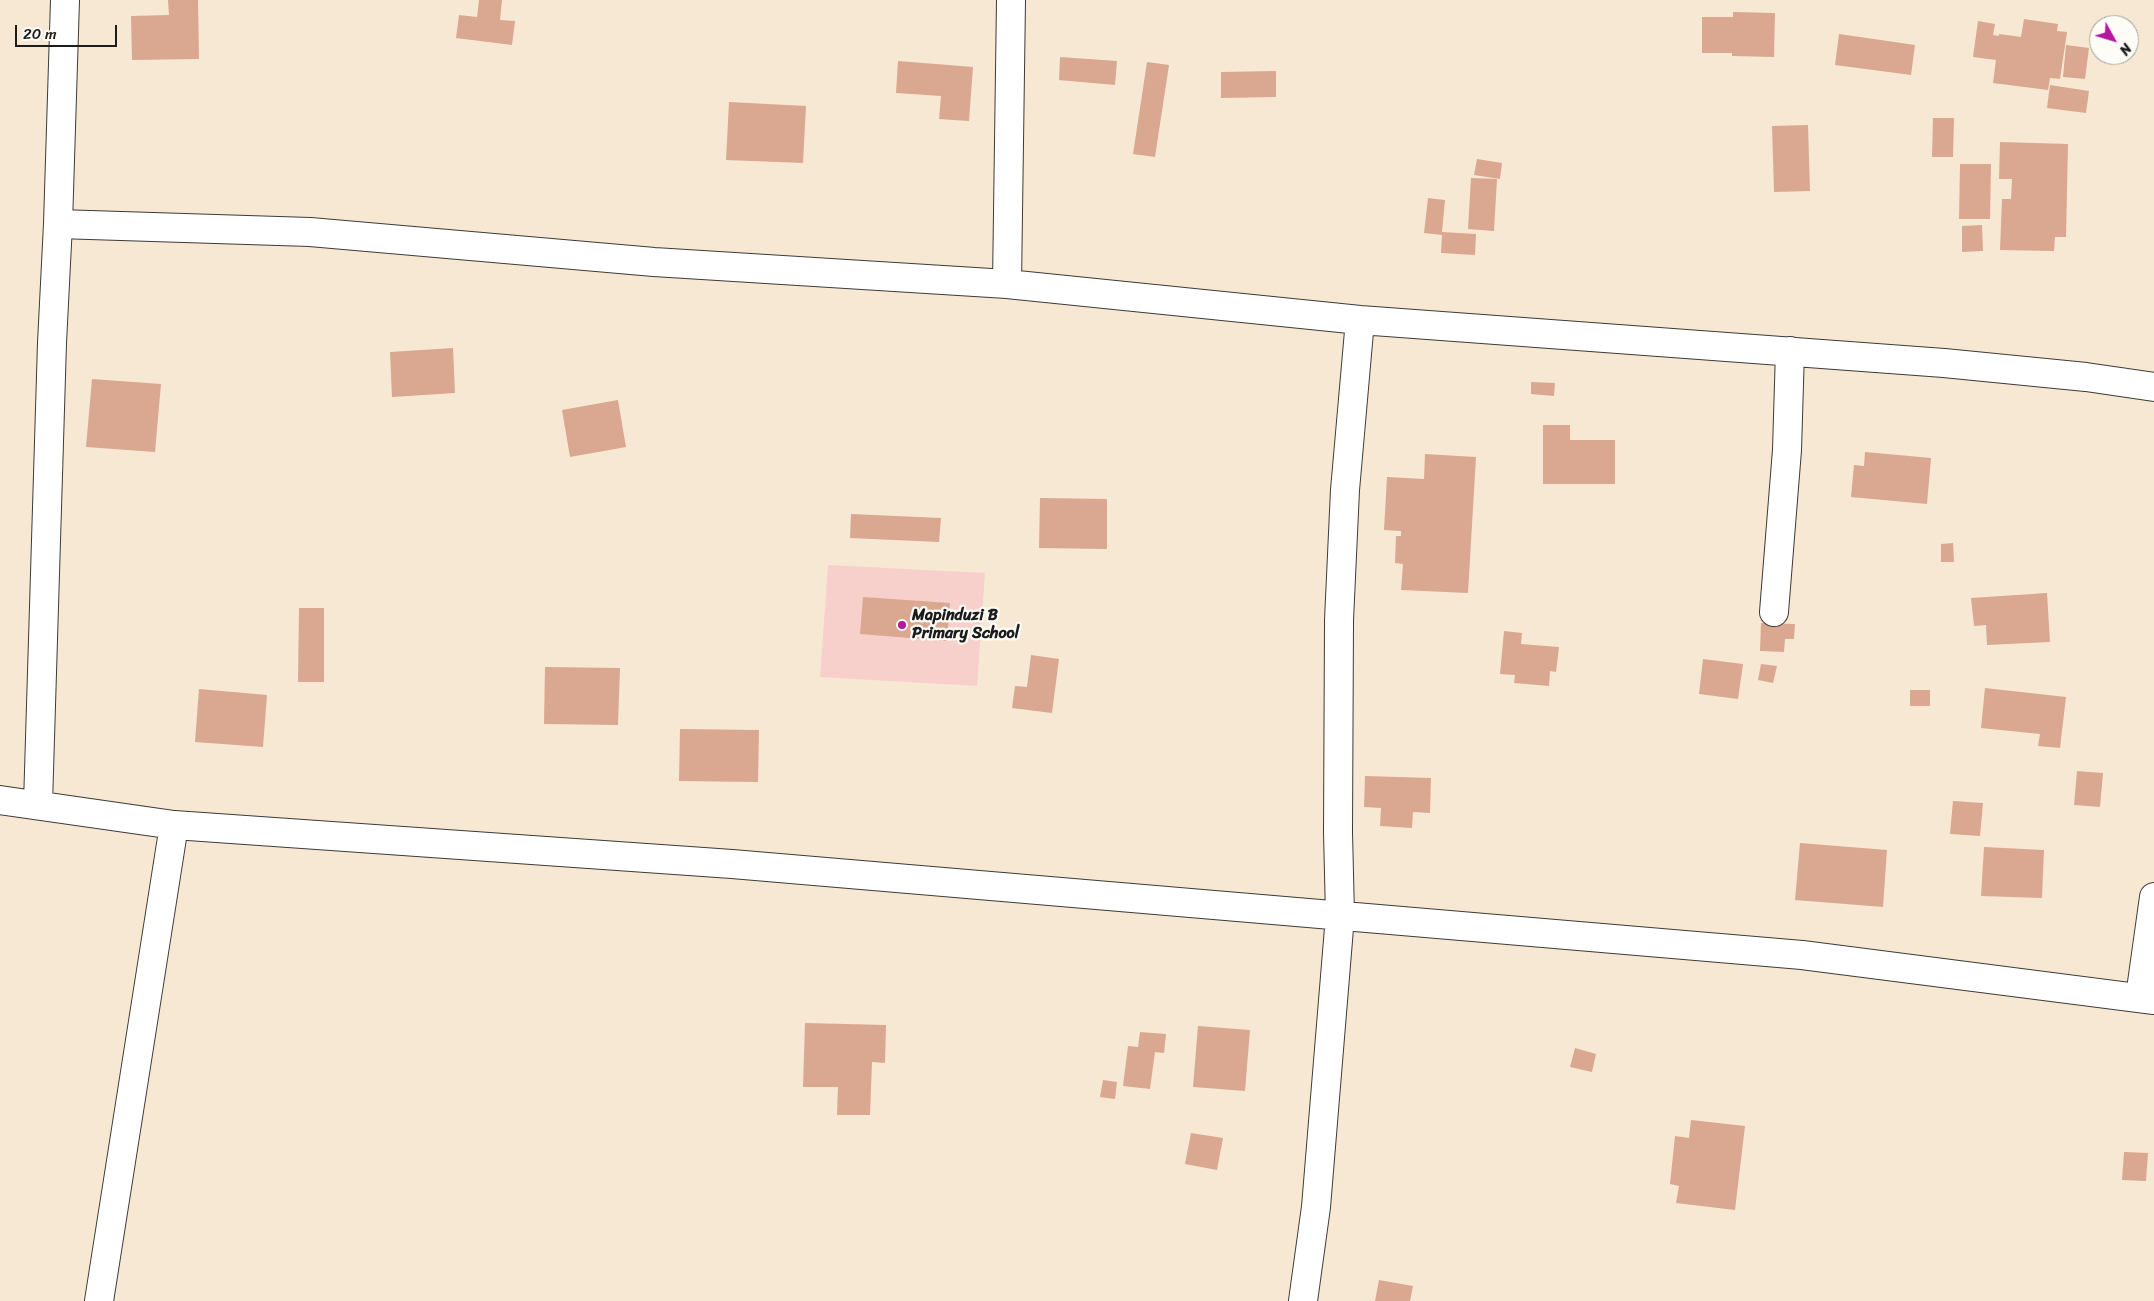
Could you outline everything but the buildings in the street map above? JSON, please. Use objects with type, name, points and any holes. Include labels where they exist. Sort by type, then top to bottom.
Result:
[{"type":"street","points":[[38,804],[51,362],[58,224],[65,0]]},
{"type":"street","points":[[1007,284],[1011,0]]},
{"type":"street","points":[[58,224],[310,232],[654,262],[1007,284],[1360,320],[1972,366],[2086,377],[2154,387]]},
{"type":"street","points":[[1303,1301],[1316,1207],[1340,916],[1338,832],[1339,620],[1345,490],[1360,320]]},
{"type":"street","points":[[1774,612],[1787,450],[1790,351]]},
{"type":"street","points":[[0,800],[174,825],[732,864],[1802,955],[2147,999],[2154,897]]},
{"type":"street","points":[[99,1301],[174,825]]},
{"type":"shaded area","name":"Mapinduzi B Primary School","points":[[828,565],[985,573],[977,686],[820,677]]},
{"type":"place","name":"Mapinduzi B Primary School","points":[[902,625]]}]
